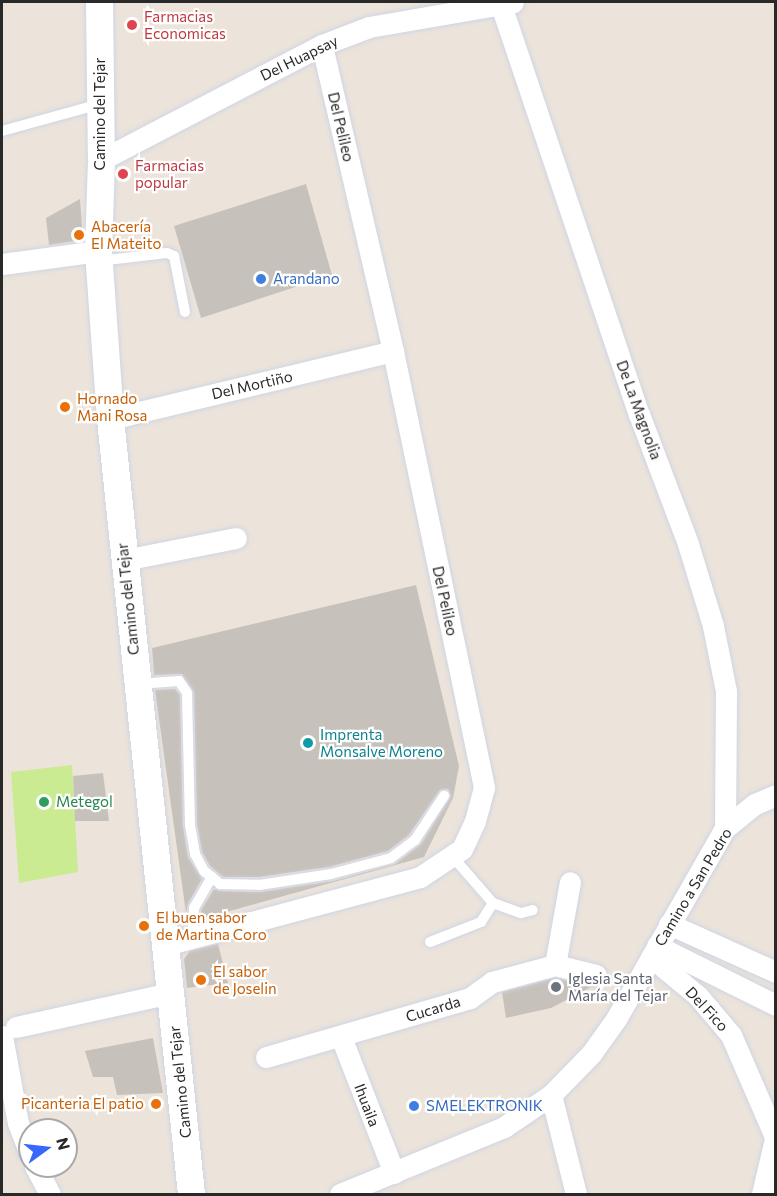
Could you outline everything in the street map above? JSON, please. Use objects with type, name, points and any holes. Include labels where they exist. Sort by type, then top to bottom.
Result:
[{"type":"street","name":"Camino del Tejar","points":[[99,2],[101,160],[99,256],[110,419],[191,1194]]},
{"type":"street","name":"Del Huapsay","points":[[101,160],[322,45],[369,27],[505,2]]},
{"type":"street","name":"De La Magnolia","points":[[505,2],[639,414],[688,544],[713,626],[726,691],[725,828]]},
{"type":"street","name":"Del Pelileo","points":[[165,945],[420,877],[462,849],[475,821],[484,787],[393,351],[322,45]]},
{"type":"street","points":[[2,264],[99,256]]},
{"type":"street","name":"Del Mortiño","points":[[110,419],[393,351]]},
{"type":"street","points":[[124,560],[236,538]]},
{"type":"street","name":"Camino a San Pedro","points":[[340,1194],[364,1190],[394,1173],[504,1127],[551,1095],[602,1040],[725,828],[755,804],[776,795]]},
{"type":"street","points":[[555,965],[570,882]]},
{"type":"street","points":[[669,924],[776,972]]},
{"type":"street","points":[[654,951],[776,1005]]},
{"type":"street","name":"Del Fico","points":[[654,951],[698,996],[731,1035],[776,1139]]},
{"type":"street","name":"Cucarda","points":[[266,1058],[470,998],[492,982],[555,965],[596,975]]},
{"type":"street","points":[[18,1123],[9,1032],[170,993]]},
{"type":"street","name":"Ihuaila","points":[[341,1037],[394,1173]]},
{"type":"street","points":[[551,1095],[576,1194]]},
{"type":"street","points":[[762,1194],[776,1139]]},
{"type":"street","points":[[41,1178],[50,1194]]},
{"type":"lane","points":[[2,130],[100,104]]},
{"type":"lane","points":[[99,256],[167,253],[174,256],[185,312]]},
{"type":"lane","points":[[137,684],[179,681],[186,693],[190,825],[195,854],[204,871],[220,884],[259,885],[331,874],[392,858],[415,840],[444,796]]},
{"type":"lane","points":[[452,856],[493,903],[521,913],[533,910]]},
{"type":"lane","points":[[192,938],[194,909],[212,877]]},
{"type":"lane","points":[[430,942],[481,922],[493,903]]},
{"type":"green space","name":"Metegol","points":[[72,765],[78,872],[19,883],[11,772]]},
{"type":"building","points":[[306,184],[332,275],[201,318],[174,226]]},
{"type":"building","points":[[80,199],[83,240],[49,245],[46,218]]},
{"type":"building","name":"Imprenta Monsalve Moreno","points":[[416,585],[459,766],[453,798],[424,857],[201,919],[201,910],[214,889],[260,892],[333,881],[395,864],[421,844],[451,796],[448,789],[440,790],[409,835],[388,851],[329,867],[259,877],[223,877],[210,866],[202,852],[197,824],[194,692],[182,674],[154,675],[152,648]]},
{"type":"building","points":[[175,689],[180,695],[183,826],[188,857],[202,879],[188,904],[186,913],[155,690]]},
{"type":"building","points":[[103,773],[109,821],[75,821],[73,776]]},
{"type":"building","points":[[218,944],[228,983],[187,988],[184,959],[190,951]]},
{"type":"building","points":[[555,978],[591,987],[551,1008],[506,1018],[502,992]]},
{"type":"building","points":[[153,1038],[163,1093],[117,1095],[113,1077],[93,1077],[85,1051]]},
{"type":"place","name":"Farmacias Economicas","points":[[132,25]]},
{"type":"place","name":"Farmacias popular","points":[[123,174]]},
{"type":"place","name":"Abacería El Mateito","points":[[79,235]]},
{"type":"place","name":"Arandano","points":[[261,279]]},
{"type":"place","name":"Hornado Mani Rosa","points":[[65,407]]},
{"type":"place","name":"Imprenta Monsalve Moreno","points":[[308,743]]},
{"type":"place","name":"Metegol","points":[[44,802]]},
{"type":"place","name":"El buen sabor de Martina Coro","points":[[144,926]]},
{"type":"place","name":"El sabor de Joselin","points":[[201,980]]},
{"type":"place","name":"Iglesia Santa María del Tejar","points":[[556,987]]},
{"type":"place","name":"Picanteria El patio","points":[[156,1104]]},
{"type":"place","name":"SMELEKTRONIK","points":[[414,1106]]}]
